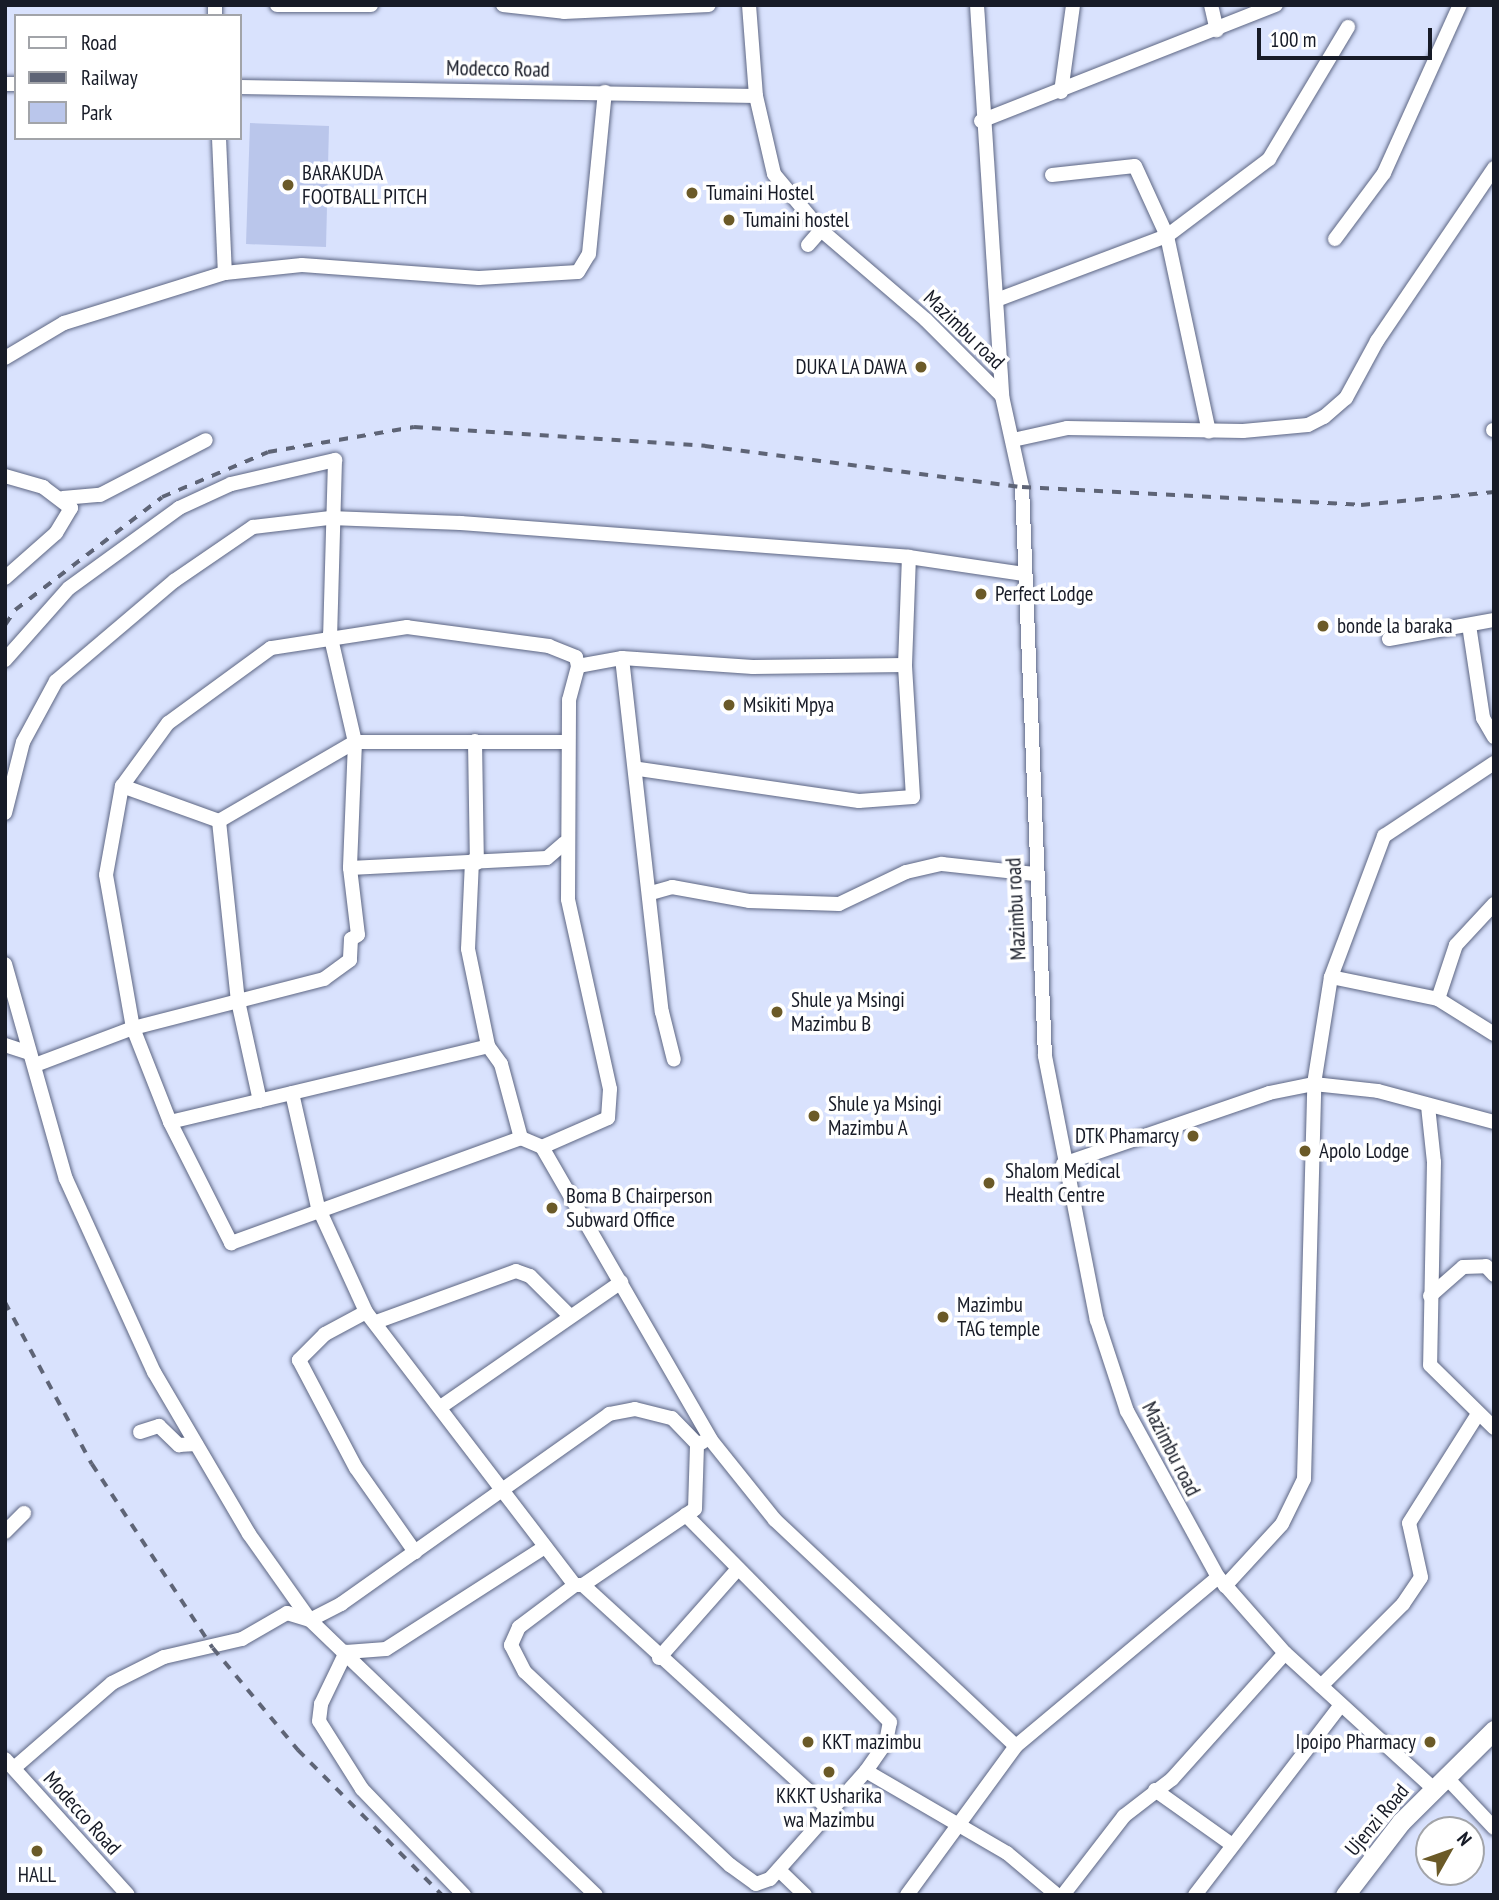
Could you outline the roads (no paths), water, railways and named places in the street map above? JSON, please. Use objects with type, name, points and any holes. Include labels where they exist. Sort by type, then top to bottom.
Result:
[{"type":"street","points":[[277,5],[370,5]]},
{"type":"street","points":[[503,5],[564,12],[709,5]]},
{"type":"street","name":"Mazimbu road","points":[[749,5],[756,96],[774,174],[821,230],[926,320],[1002,396],[1022,487],[1034,874],[1045,1056],[1063,1164],[1097,1320],[1127,1411],[1222,1581],[1285,1653],[1340,1706],[1440,1782],[1494,1828]]},
{"type":"street","points":[[977,5],[981,121],[999,299],[1002,396]]},
{"type":"street","points":[[1062,92],[1073,5]]},
{"type":"street","points":[[1212,5],[1217,30]]},
{"type":"street","points":[[981,121],[1062,92],[1276,5]]},
{"type":"street","points":[[1335,239],[1384,173],[1460,5]]},
{"type":"street","points":[[999,299],[1167,236],[1269,159],[1348,27]]},
{"type":"street","name":"Modecco Road","points":[[242,87],[756,96]]},
{"type":"street","points":[[5,358],[64,323],[225,274],[302,265],[480,278],[578,272],[589,254],[605,92]]},
{"type":"street","points":[[219,140],[225,274]]},
{"type":"street","points":[[1052,175],[1135,166],[1167,236],[1209,432]]},
{"type":"street","points":[[1013,440],[1067,428],[1209,432],[1308,425],[1339,406],[1489,188],[1494,167]]},
{"type":"street","points":[[808,245],[821,230]]},
{"type":"street","points":[[5,476],[76,501],[120,486],[206,440]]},
{"type":"street","points":[[5,660],[36,618],[128,541],[231,484],[335,460],[330,518],[330,634],[355,743],[351,868],[358,935],[351,939],[350,960],[324,979],[133,1028],[33,1059],[5,1045]]},
{"type":"street","points":[[5,578],[69,516],[63,498]]},
{"type":"street","points":[[5,813],[23,742],[56,681],[95,643],[253,527],[330,518],[909,557],[1024,574]]},
{"type":"street","points":[[639,769],[859,802],[913,797],[905,665],[909,557]]},
{"type":"street","points":[[1389,639],[1494,620]]},
{"type":"street","points":[[1469,625],[1483,718],[1494,737]]},
{"type":"street","points":[[542,1147],[599,1127],[611,1103],[573,934],[564,842],[568,742],[579,666],[576,657],[549,646],[407,627],[330,634],[249,659],[158,733],[122,786],[107,887],[133,1028],[170,1122],[231,1243],[318,1207],[522,1138],[542,1147],[570,1204],[621,1282],[695,1415],[704,1442],[698,1503],[686,1515],[519,1627],[511,1645],[525,1672],[730,1865],[756,1884],[780,1871],[827,1808],[866,1770],[886,1742],[890,1722],[735,1572],[686,1515]]},
{"type":"street","points":[[579,666],[622,658],[753,667],[905,665]]},
{"type":"street","points":[[622,658],[639,769],[662,1012],[674,1060]]},
{"type":"street","points":[[475,741],[475,862],[468,949],[488,1046],[501,1064],[522,1138]]},
{"type":"street","points":[[122,786],[219,821],[355,743],[568,742]]},
{"type":"street","points":[[907,1895],[1016,1746],[1222,1581],[1282,1524],[1304,1479],[1314,1084],[1331,977],[1384,836],[1494,763]]},
{"type":"street","points":[[219,821],[237,1001],[260,1101]]},
{"type":"street","points":[[351,868],[551,857],[564,842]]},
{"type":"street","points":[[651,893],[672,887],[749,901],[839,904],[906,872],[942,864],[1034,874]]},
{"type":"street","points":[[1438,999],[1456,945],[1494,904]]},
{"type":"street","points":[[5,964],[65,1179],[154,1372],[196,1444],[310,1620],[596,1895]]},
{"type":"street","points":[[1331,977],[1438,999],[1494,1034]]},
{"type":"street","points":[[170,1122],[488,1046]]},
{"type":"street","points":[[1063,1164],[1269,1093],[1314,1084],[1378,1091],[1494,1122]]},
{"type":"street","points":[[292,1093],[318,1207],[371,1317],[442,1406],[499,1488],[579,1585],[827,1808]]},
{"type":"street","points":[[1427,1105],[1434,1162],[1430,1365],[1494,1428]]},
{"type":"street","points":[[1430,1296],[1463,1267],[1486,1266],[1494,1275]]},
{"type":"street","points":[[415,1552],[356,1468],[299,1360],[325,1334],[516,1271],[530,1276],[569,1315]]},
{"type":"street","points":[[442,1406],[569,1315],[621,1282]]},
{"type":"street","points":[[671,1418],[682,1393]]},
{"type":"street","points":[[10,1763],[112,1683],[164,1657],[242,1639],[287,1613],[310,1620],[415,1552],[499,1488],[609,1414],[635,1409],[671,1418],[695,1415]]},
{"type":"street","points":[[1321,1686],[1403,1604],[1421,1577],[1409,1523],[1478,1414]]},
{"type":"street","points":[[671,1418],[704,1442],[775,1521],[1016,1746]]},
{"type":"street","points":[[140,1432],[159,1426],[179,1445],[196,1444]]},
{"type":"street","points":[[5,1532],[24,1513]]},
{"type":"street","points":[[346,1652],[386,1649],[545,1547]]},
{"type":"street","points":[[659,1658],[735,1572]]},
{"type":"street","points":[[346,1652],[319,1721],[387,1821],[464,1895]]},
{"type":"street","points":[[1063,1895],[1124,1816],[1155,1790],[1285,1653]]},
{"type":"street","points":[[1195,1895],[1231,1844],[1340,1706]]},
{"type":"street","name":"Ujenzi Road","points":[[1345,1895],[1440,1782],[1494,1730]]},
{"type":"street","name":"Modecco Road","points":[[10,1763],[128,1895]]},
{"type":"street","points":[[866,1770],[1007,1853],[1057,1895]]},
{"type":"street","points":[[1155,1790],[1231,1844]]},
{"type":"street","points":[[780,1871],[805,1895]]},
{"type":"railway","points":[[5,625],[15,610],[162,497],[268,452],[414,427],[705,446],[1022,487],[1361,505],[1494,492]]},
{"type":"railway","points":[[5,1302],[92,1464],[213,1648],[298,1750],[442,1895]]},
{"type":"place","name":"BARAKUDA FOOTBALL PITCH","points":[[288,185]]},
{"type":"place","name":"Tumaini Hostel","points":[[692,193]]},
{"type":"place","name":"Tumaini hostel","points":[[729,220]]},
{"type":"place","name":"DUKA LA DAWA","points":[[921,367]]},
{"type":"place","name":"Perfect Lodge","points":[[981,594]]},
{"type":"place","name":"bonde la baraka","points":[[1323,626]]},
{"type":"place","name":"Msikiti Mpya","points":[[729,705]]},
{"type":"place","name":"Shule ya Msingi Mazimbu B","points":[[777,1012]]},
{"type":"place","name":"Shule ya Msingi Mazimbu A","points":[[814,1116]]},
{"type":"place","name":"DTK Phamarcy","points":[[1193,1136]]},
{"type":"place","name":"Apolo Lodge","points":[[1305,1151]]},
{"type":"place","name":"Shalom Medical Health Centre","points":[[989,1183]]},
{"type":"place","name":"Boma B Chairperson Subward Office","points":[[552,1208]]},
{"type":"place","name":"Mazimbu TAG temple","points":[[943,1317]]},
{"type":"place","name":"KKT mazimbu","points":[[808,1742]]},
{"type":"place","name":"Ipoipo Pharmacy","points":[[1430,1742]]},
{"type":"place","name":"KKKT Usharika wa Mazimbu","points":[[829,1772]]},
{"type":"place","name":"HALL","points":[[37,1851]]}]
